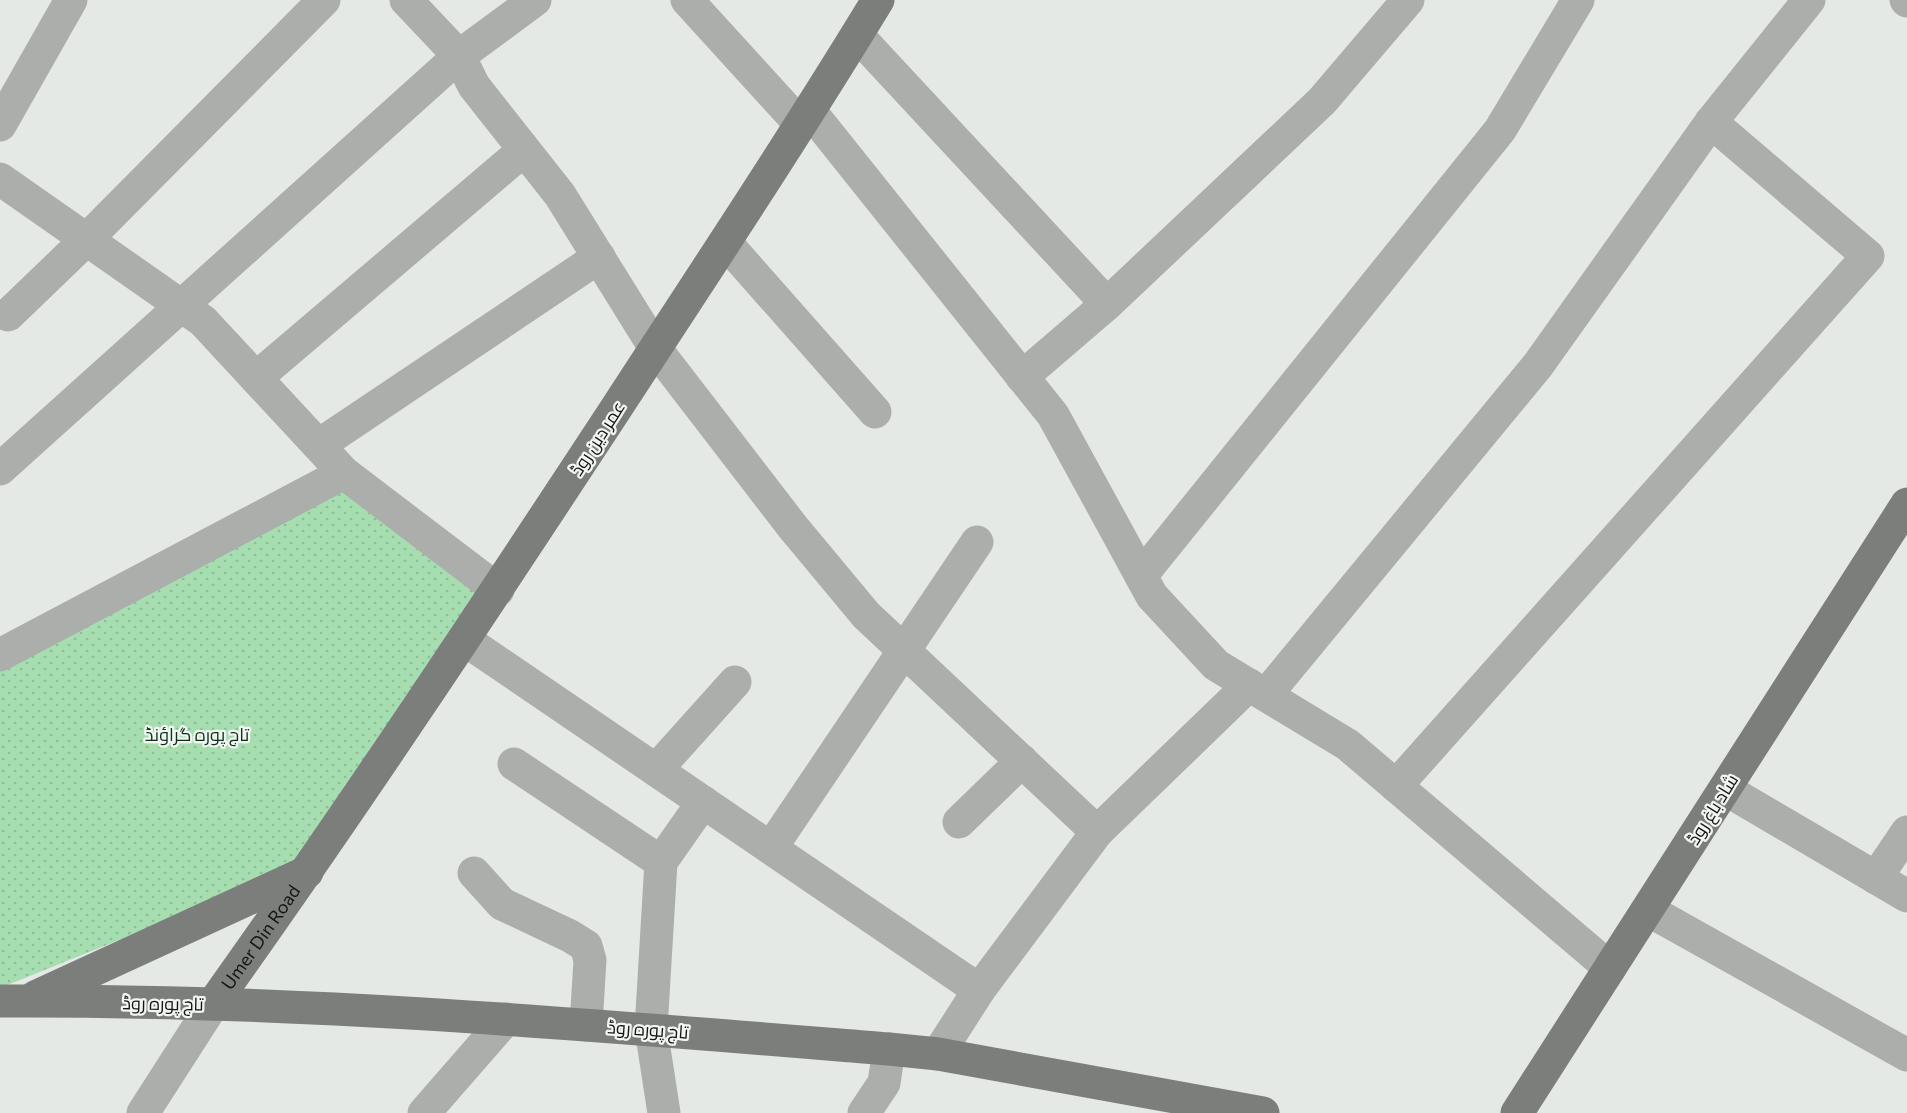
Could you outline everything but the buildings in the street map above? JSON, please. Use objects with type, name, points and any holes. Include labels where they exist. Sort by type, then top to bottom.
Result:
[{"type":"main road","name":"عمر دین روڈ","points":[[308,871],[498,590],[806,118],[878,0]]},
{"type":"main road","name":"شاد باغ روڈ","points":[[1517,1113],[1907,504]]},
{"type":"main road","name":"تاج پورہ روڈ","points":[[14,1001],[308,871]]},
{"type":"main road","name":"Umer Din Road","points":[[213,1004],[308,871]]},
{"type":"main road","name":"تاج پورہ روڈ","points":[[14,1001],[213,1004],[506,1019],[889,1049],[938,1054],[1263,1113]]},
{"type":"street","points":[[0,124],[71,0]]},
{"type":"street","points":[[8,315],[86,240],[324,0]]},
{"type":"street","points":[[406,0],[459,56],[474,86],[560,195],[655,348],[792,526],[866,615],[1097,832]]},
{"type":"street","points":[[0,469],[459,56],[535,0]]},
{"type":"street","points":[[687,0],[806,118],[1053,415],[1152,596],[1216,665],[1348,745],[1610,968]]},
{"type":"street","points":[[1022,377],[1107,304],[1322,101],[1408,0]]},
{"type":"street","points":[[1141,576],[1500,130],[1578,0]]},
{"type":"street","points":[[938,1054],[980,990],[1097,832],[1257,690],[1538,365],[1712,122],[1809,0]]},
{"type":"street","points":[[857,35],[1107,304]]},
{"type":"street","points":[[1396,786],[1868,256],[1712,122]]},
{"type":"street","points":[[256,378],[524,150]]},
{"type":"street","points":[[0,179],[203,321],[344,473],[498,590]]},
{"type":"street","points":[[725,242],[875,412]]},
{"type":"street","points":[[319,446],[599,257]]},
{"type":"street","points":[[0,656],[344,473]]},
{"type":"street","points":[[771,848],[976,542]]},
{"type":"street","points":[[465,640],[980,990]]},
{"type":"street","points":[[656,770],[735,682]]},
{"type":"street","points":[[959,822],[1022,761]]},
{"type":"street","points":[[514,765],[661,862]]},
{"type":"street","points":[[1725,789],[1907,896]]},
{"type":"street","points":[[662,1112],[651,1029],[661,862],[703,802]]},
{"type":"street","points":[[1876,878],[1907,832]]},
{"type":"street","points":[[474,873],[502,904],[586,946],[590,960],[586,1025]]},
{"type":"street","points":[[1648,910],[1907,1055]]},
{"type":"street","points":[[143,1113],[213,1004]]},
{"type":"street","points":[[424,1113],[506,1019]]},
{"type":"street","points":[[864,1113],[884,1083],[889,1049]]},
{"type":"green space","name":"تاج پورہ گراؤنڈ","points":[[344,473],[498,590],[305,865],[0,988],[0,655]]}]
